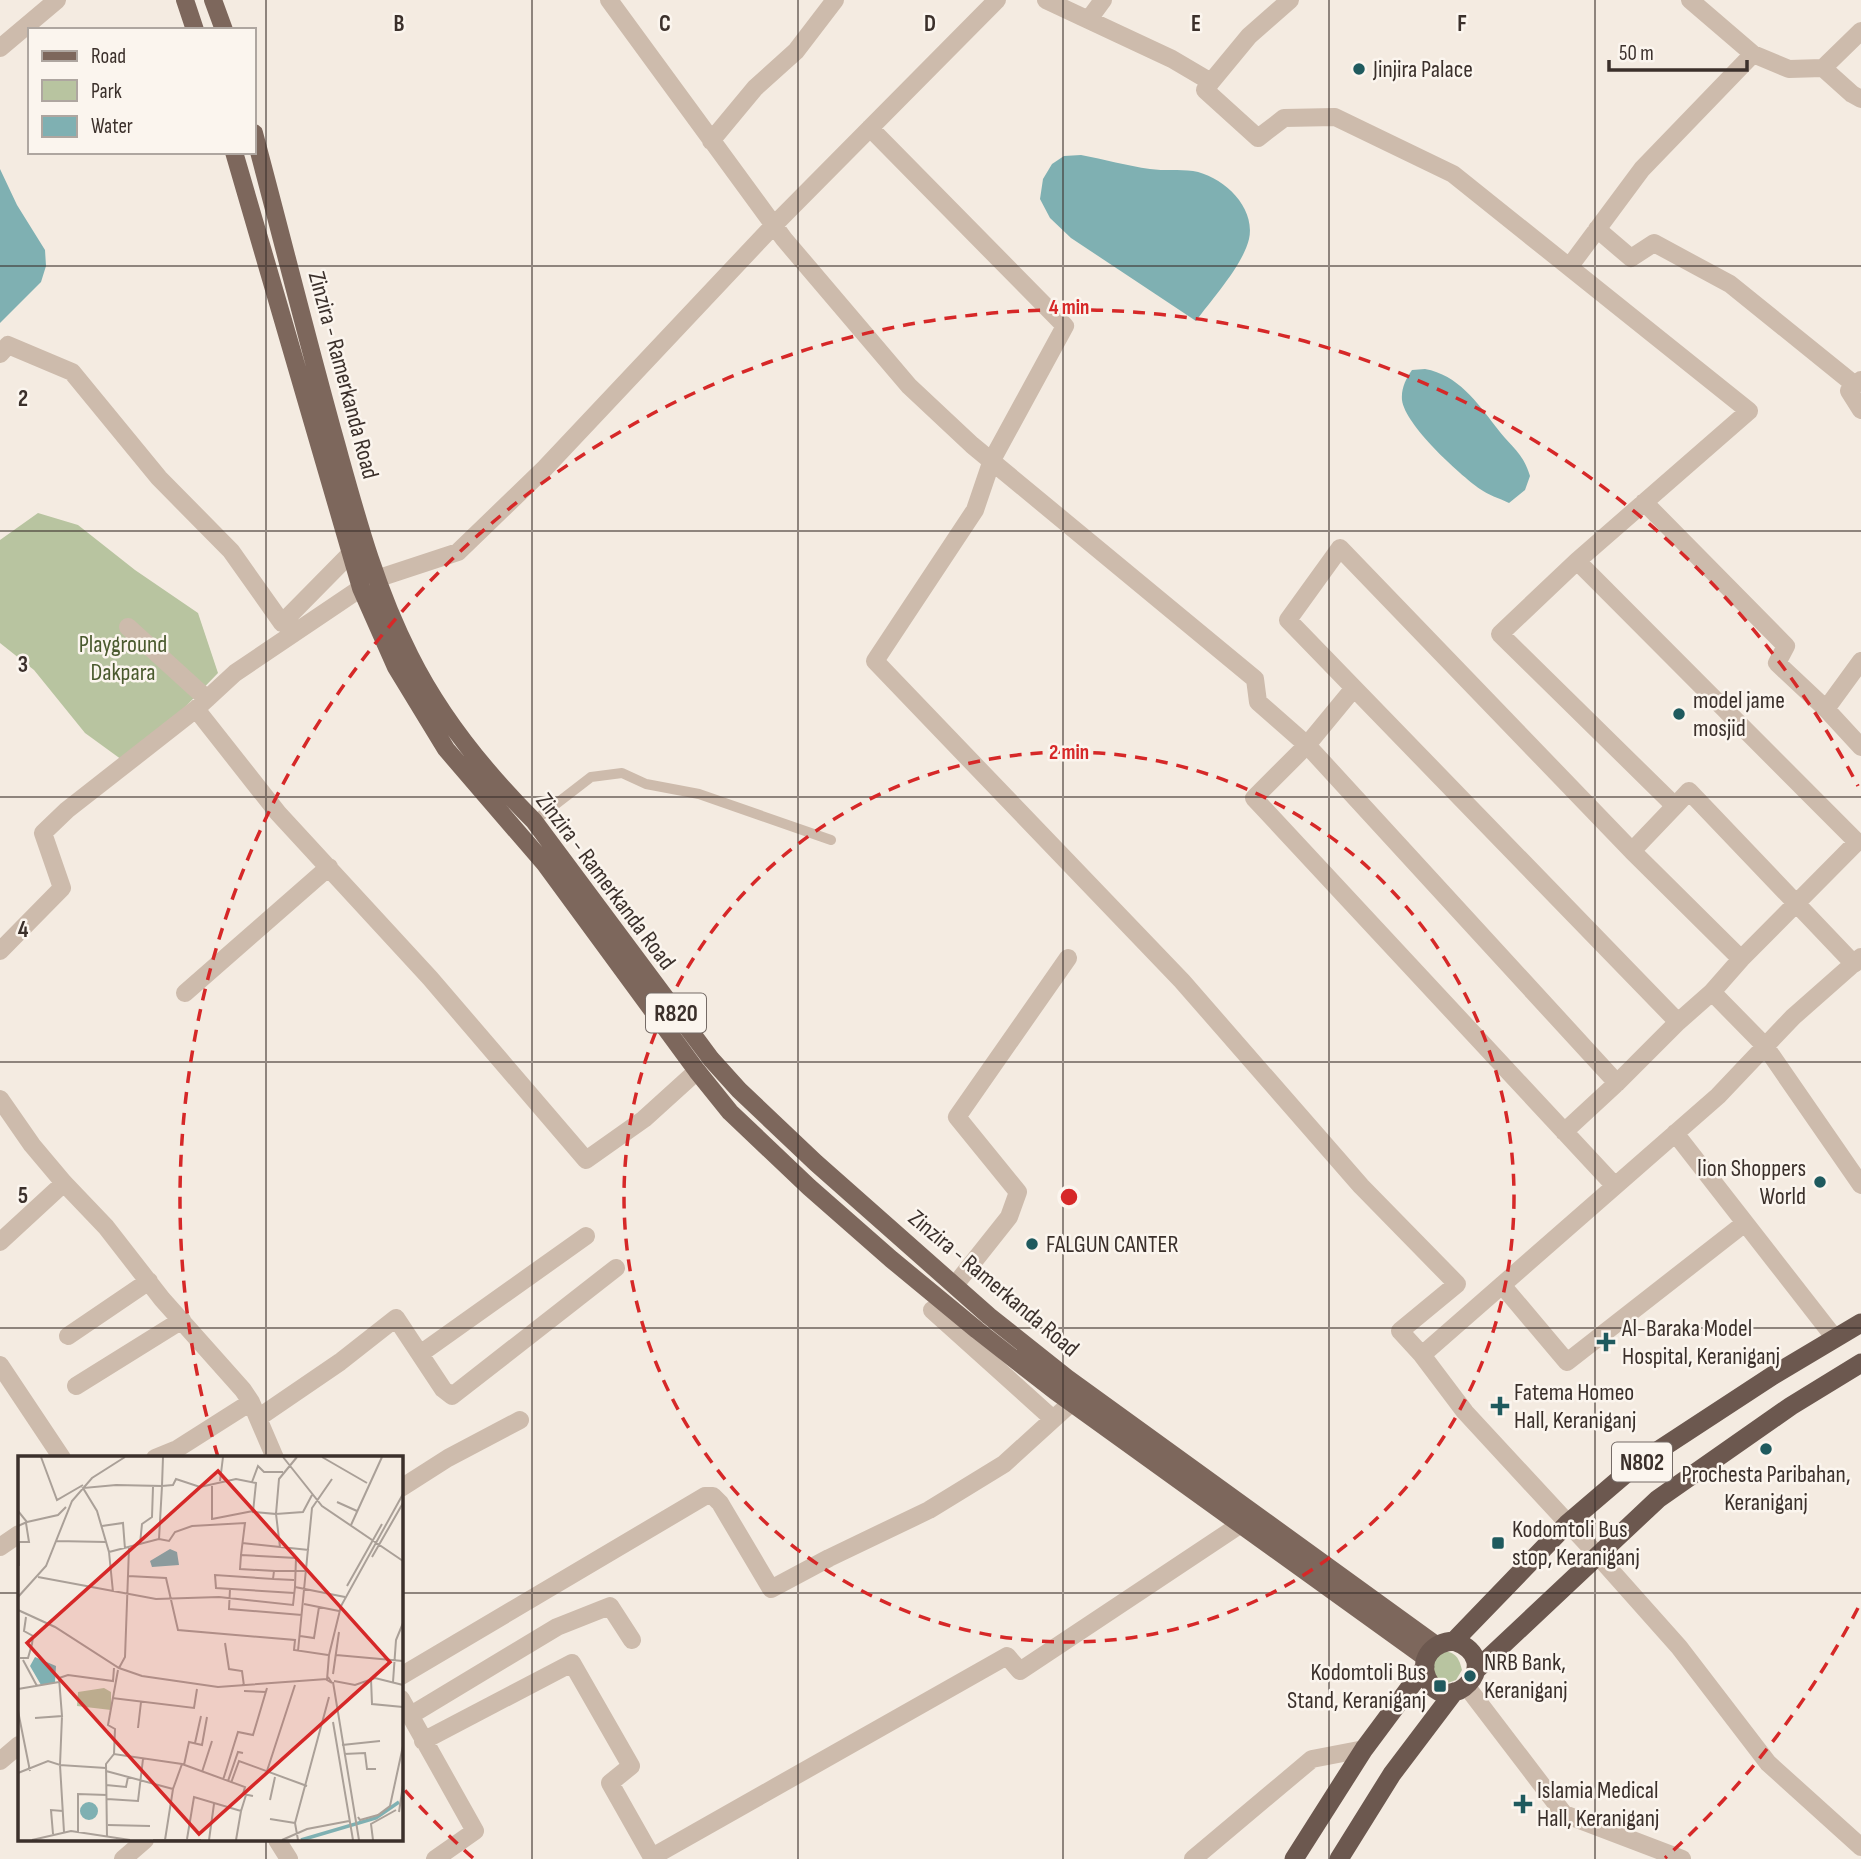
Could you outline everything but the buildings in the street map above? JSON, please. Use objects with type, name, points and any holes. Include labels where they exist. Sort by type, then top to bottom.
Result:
[{"type":"highway","name":"N802","points":[[1294,1859],[1364,1749],[1435,1653],[1567,1524],[1636,1465],[1833,1338],[1861,1323]]},
{"type":"highway","name":"N802","points":[[1339,1859],[1392,1774],[1466,1683],[1658,1499],[1791,1406],[1861,1363]]},
{"type":"highway","points":[[1470,1649],[1466,1683],[1440,1690],[1432,1685],[1435,1653],[1470,1649]]},
{"type":"main road","points":[[185,0],[194,28]]},
{"type":"main road","points":[[213,0],[223,28]]},
{"type":"main road","name":"Zinzira - Ramerkanda Road","points":[[256,141],[334,468],[350,554],[460,738],[501,788],[534,821],[672,1022],[697,1071],[730,1112],[809,1188],[891,1259],[1072,1403],[1241,1524],[1435,1653]]},
{"type":"main road","name":"Zinzira - Ramerkanda Road","points":[[235,154],[396,667],[446,749],[545,864],[672,1022],[816,1163],[989,1316],[1067,1378],[1288,1536],[1435,1653]]},
{"type":"street","points":[[0,48],[57,0]]},
{"type":"street","points":[[609,0],[774,225],[909,386],[960,435],[1255,679],[1258,702],[1307,745],[1617,1083]]},
{"type":"street","points":[[711,141],[755,88],[796,51],[835,0]]},
{"type":"street","points":[[0,951],[62,888],[43,833],[67,810],[201,704],[235,673],[368,584],[458,552],[545,468],[774,225],[997,0]]},
{"type":"street","points":[[1046,0],[1172,59],[1211,82]]},
{"type":"street","points":[[1089,19],[1103,0]]},
{"type":"street","points":[[1290,0],[1249,36],[1205,90],[1258,138],[1284,118],[1335,117],[1452,174],[1749,411],[1577,561],[1500,634],[1675,806]]},
{"type":"street","points":[[1690,0],[1753,54],[1789,69],[1823,68],[1861,32]]},
{"type":"street","points":[[1570,266],[1642,169],[1753,54]]},
{"type":"street","points":[[1823,68],[1861,99]]},
{"type":"street","points":[[870,128],[1065,326],[992,460],[975,510],[874,661],[1182,981],[1361,1186],[1457,1284],[1400,1331],[1422,1355],[1465,1412],[1679,1647],[1768,1763],[1861,1847]]},
{"type":"street","points":[[1597,229],[1631,258],[1654,243],[1730,284],[1858,383],[1849,391],[1861,410]]},
{"type":"street","points":[[0,355],[8,345],[72,372],[159,478],[231,551],[282,623],[350,554]]},
{"type":"street","points":[[1644,502],[1786,646],[1777,663],[1826,709],[1861,747]]},
{"type":"street","points":[[1678,1022],[1288,620],[1340,548],[1632,851],[1741,958]]},
{"type":"street","points":[[1564,1132],[1712,992],[1741,958],[1857,842],[1577,561]]},
{"type":"street","points":[[128,627],[201,704],[278,813],[430,978],[586,1160],[643,1119],[697,1071]]},
{"type":"street","points":[[1826,709],[1861,661]]},
{"type":"street","points":[[1354,688],[1307,745],[1254,798],[1615,1186]]},
{"type":"street","points":[[1422,1355],[1718,1096],[1793,1017],[1857,960],[1795,904],[1689,792],[1632,851]]},
{"type":"street","points":[[185,993],[329,867]]},
{"type":"street","points":[[954,1285],[1009,1217],[1018,1192],[957,1117],[1068,958]]},
{"type":"street","points":[[1712,992],[1765,1046],[1861,1185]]},
{"type":"street","points":[[0,1099],[32,1145],[106,1227],[255,1410],[274,1456]]},
{"type":"street","points":[[1675,1133],[1833,1338]]},
{"type":"street","points":[[0,1242],[64,1183]]},
{"type":"street","points":[[1502,1285],[1567,1362],[1745,1223]]},
{"type":"street","points":[[420,1354],[586,1236]]},
{"type":"street","points":[[160,1456],[255,1410],[340,1362],[396,1318],[443,1389],[452,1396],[615,1268]]},
{"type":"street","points":[[68,1336],[149,1281]]},
{"type":"street","points":[[932,1310],[1053,1419]]},
{"type":"street","points":[[76,1386],[181,1320]]},
{"type":"street","points":[[0,1365],[61,1456]]},
{"type":"street","points":[[402,1675],[705,1496],[713,1496],[720,1503],[771,1589],[929,1510],[1004,1464],[1072,1403]]},
{"type":"street","points":[[402,1487],[448,1458],[520,1420]]},
{"type":"street","points":[[423,1741],[572,1663],[631,1766],[610,1783],[652,1858],[1007,1656],[1020,1671],[1241,1524]]},
{"type":"street","points":[[0,1547],[18,1535]]},
{"type":"street","points":[[411,1715],[557,1627],[592,1612],[610,1606],[632,1640]]},
{"type":"street","points":[[1466,1683],[1564,1814],[1680,1858]]},
{"type":"street","points":[[402,1701],[475,1831],[435,1859]]},
{"type":"street","points":[[0,1761],[18,1746]]},
{"type":"street","points":[[1193,1859],[1312,1759],[1364,1749]]},
{"type":"street","points":[[123,1859],[143,1842]]},
{"type":"street","points":[[278,1842],[289,1859]]},
{"type":"lane","points":[[534,821],[591,777],[622,773],[646,784],[699,794],[831,840]]},
{"type":"green space","name":"Playground Dakpara","points":[[38,513],[78,525],[135,570],[198,613],[218,673],[129,765],[85,733],[34,670],[0,643],[0,540]]},
{"type":"green space","points":[[1439,1651],[1452,1653],[1459,1661],[1462,1670],[1456,1680],[1445,1684],[1434,1680],[1430,1658]]},
{"type":"water","points":[[1081,155],[1141,168],[1188,170],[1204,174],[1226,186],[1242,205],[1250,227],[1246,249],[1234,271],[1196,321],[1071,238],[1050,218],[1040,199],[1043,179],[1052,164],[1064,156]]},
{"type":"water","points":[[0,169],[17,205],[45,250],[46,266],[41,282],[0,323]]},
{"type":"water","points":[[1425,369],[1447,377],[1466,391],[1524,461],[1530,476],[1525,490],[1509,503],[1486,493],[1471,482],[1434,448],[1412,422],[1402,400],[1403,388],[1412,370]]},
{"type":"place","name":"Jinjira Palace","points":[[1359,69]]},
{"type":"place","name":"model jame mosjid","points":[[1679,714]]},
{"type":"place","name":"lion Shoppers World","points":[[1820,1182]]},
{"type":"place","name":"FALGUN CANTER","points":[[1032,1244]]},
{"type":"place","name":"Al-Baraka Model Hospital, Keraniganj","points":[[1606,1342]]},
{"type":"place","name":"Fatema Homeo Hall, Keraniganj","points":[[1500,1406]]},
{"type":"place","name":"Prochesta Paribahan, Keraniganj","points":[[1766,1449]]},
{"type":"place","name":"Kodomtoli Bus stop, Keraniganj","points":[[1498,1543]]},
{"type":"place","name":"NRB Bank, Keraniganj","points":[[1470,1676]]},
{"type":"place","name":"Kodomtoli Bus Stand, Keraniganj","points":[[1440,1686]]},
{"type":"place","name":"Islamia Medical Hall, Keraniganj","points":[[1523,1804]]}]
